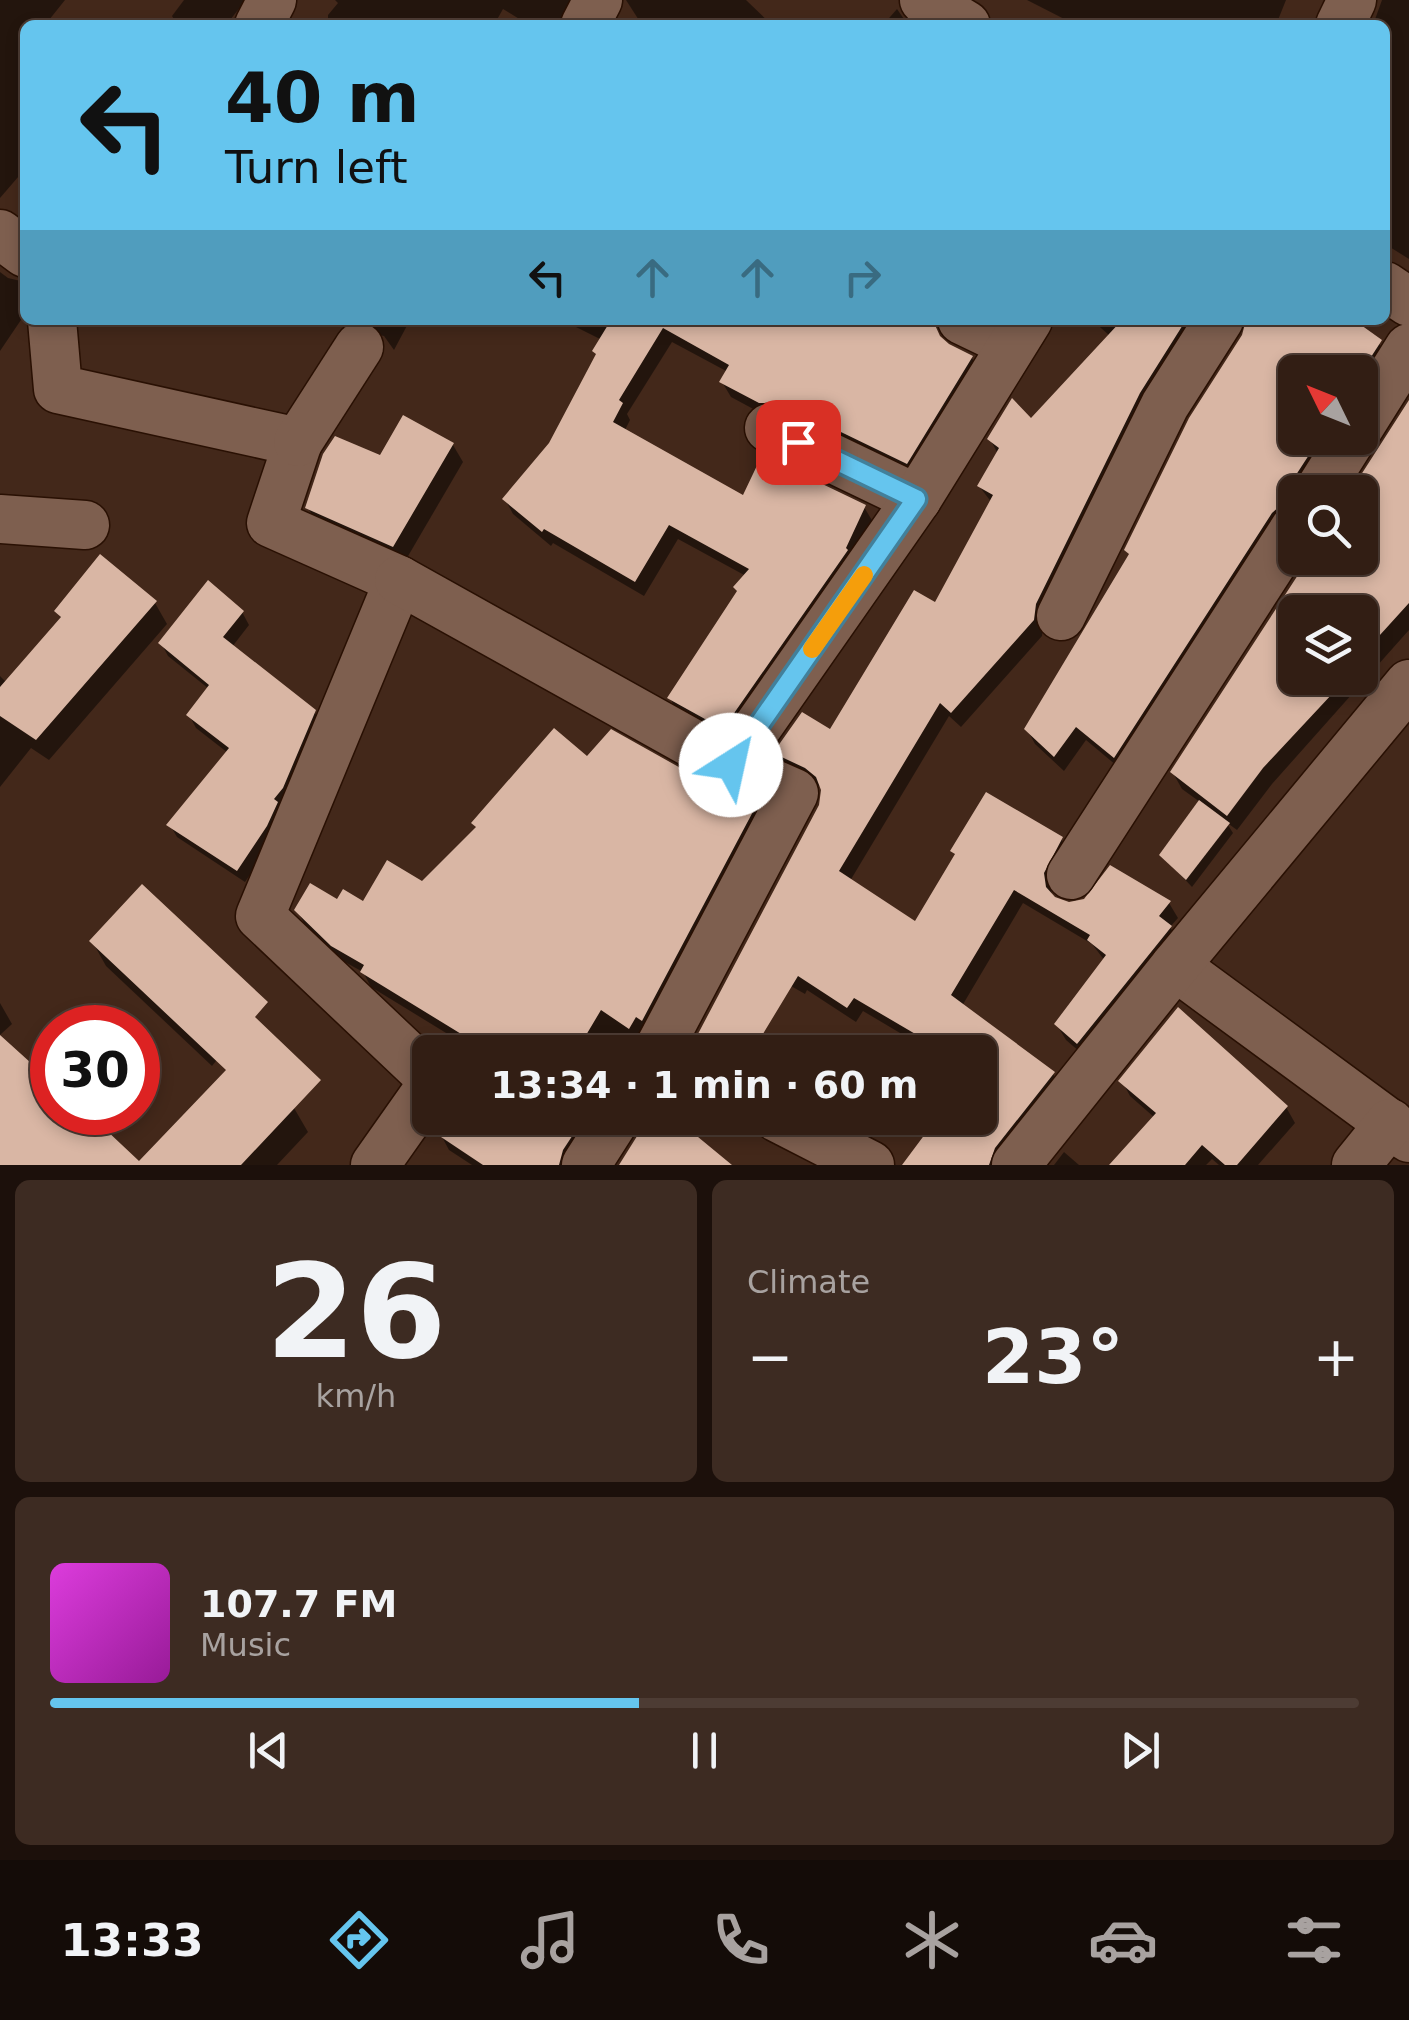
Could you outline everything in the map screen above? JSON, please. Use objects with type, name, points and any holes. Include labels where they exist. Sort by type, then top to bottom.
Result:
[{"type":"street","points":[[924,0],[958,20]]},
{"type":"street","points":[[0,234],[20,249]]},
{"type":"street","points":[[52,325],[58,389],[298,442]]},
{"type":"street","points":[[731,765],[916,499],[1020,332],[986,325]]},
{"type":"street","points":[[1061,616],[1166,405],[1215,325]]},
{"type":"street","points":[[359,347],[298,442],[271,523],[399,580],[731,765],[794,793],[666,1035]]},
{"type":"street","points":[[1378,397],[1409,348]]},
{"type":"street","points":[[769,428],[916,499]]},
{"type":"street","points":[[0,518],[85,525]]},
{"type":"street","points":[[1071,875],[1278,554]]},
{"type":"street","points":[[399,580],[260,916],[412,1060]]},
{"type":"street","points":[[1016,1165],[1409,684]]},
{"type":"street","points":[[1175,966],[1400,1131],[1356,1165]]},
{"type":"street","points":[[375,1165],[412,1113]]},
{"type":"street","points":[[586,1165],[605,1135]]},
{"type":"street","points":[[811,1135],[870,1165]]},
{"type":"building","points":[[608,325],[935,325],[949,344],[973,356],[907,464],[781,403],[759,403],[719,382],[729,365],[663,328],[619,400],[623,403],[613,422],[743,495],[762,455],[866,505],[848,550],[723,729],[667,698],[737,591],[733,587],[749,569],[669,525],[635,582],[544,529],[542,532],[502,499],[549,443],[596,354],[592,351]]},
{"type":"building","points":[[1117,325],[1183,325],[1140,393],[1036,604],[1034,620],[951,713],[940,703],[839,871],[915,921],[955,854],[950,851],[986,792],[1063,837],[1044,873],[1046,887],[1055,897],[1069,902],[1084,899],[1110,865],[1171,901],[1159,916],[1172,926],[1077,1044],[1054,1024],[1106,955],[1087,940],[1090,935],[1014,890],[951,995],[1055,1072],[995,1148],[989,1165],[902,1165],[924,1135],[997,1135],[997,1035],[917,1035],[854,998],[847,1008],[798,976],[762,1035],[697,1035],[819,805],[821,790],[816,777],[773,753],[802,712],[830,729],[914,590],[935,602],[993,495],[977,486],[999,448],[987,439],[1012,398],[1031,418]]},
{"type":"building","points":[[1245,325],[1361,325],[1382,340],[1372,355],[1278,355],[1278,455],[1309,455],[1296,475],[1278,475],[1278,508],[1114,758],[1076,727],[1054,757],[1024,729],[1129,554],[1124,550],[1189,418]]},
{"type":"building","points":[[1409,400],[1409,603],[1378,637],[1378,595],[1285,595],[1298,575],[1378,575],[1378,475],[1361,475],[1374,455],[1378,455],[1378,448]]},
{"type":"building","points":[[403,415],[454,443],[393,547],[305,508],[323,454],[335,436],[380,455]]},
{"type":"building","points":[[100,554],[157,601],[36,740],[0,716],[0,687],[61,617],[54,611]]},
{"type":"building","points":[[208,580],[244,611],[223,637],[316,710],[283,788],[274,799],[278,802],[267,826],[237,871],[166,825],[229,748],[186,715],[209,685],[158,643]]},
{"type":"building","points":[[1278,606],[1278,695],[1331,695],[1263,768],[1227,816],[1170,772]]},
{"type":"building","points":[[554,728],[587,756],[611,729],[756,806],[642,1021],[636,1017],[629,1029],[601,1010],[586,1035],[463,1035],[360,972],[364,965],[331,946],[294,910],[310,883],[337,899],[343,889],[363,901],[387,860],[422,881],[476,827],[471,823]]},
{"type":"building","points":[[1199,800],[1230,823],[1186,880],[1159,855]]},
{"type":"building","points":[[142,884],[268,1002],[255,1017],[321,1080],[241,1165],[0,1165],[0,1035],[30,1062],[30,1135],[111,1135],[139,1161],[226,1070],[89,941]]},
{"type":"building","points":[[1178,1007],[1288,1106],[1237,1165],[1225,1165],[1202,1145],[1185,1165],[1109,1165],[1156,1113],[1118,1081]]},
{"type":"building","points":[[438,1135],[573,1135],[559,1165],[483,1165]]},
{"type":"building","points":[[638,1135],[696,1135],[732,1165],[619,1165]]},
{"type":"slow traffic","points":[[812,649],[864,575]]},
{"type":"route","points":[[731,765],[916,499],[798,442]]}]
